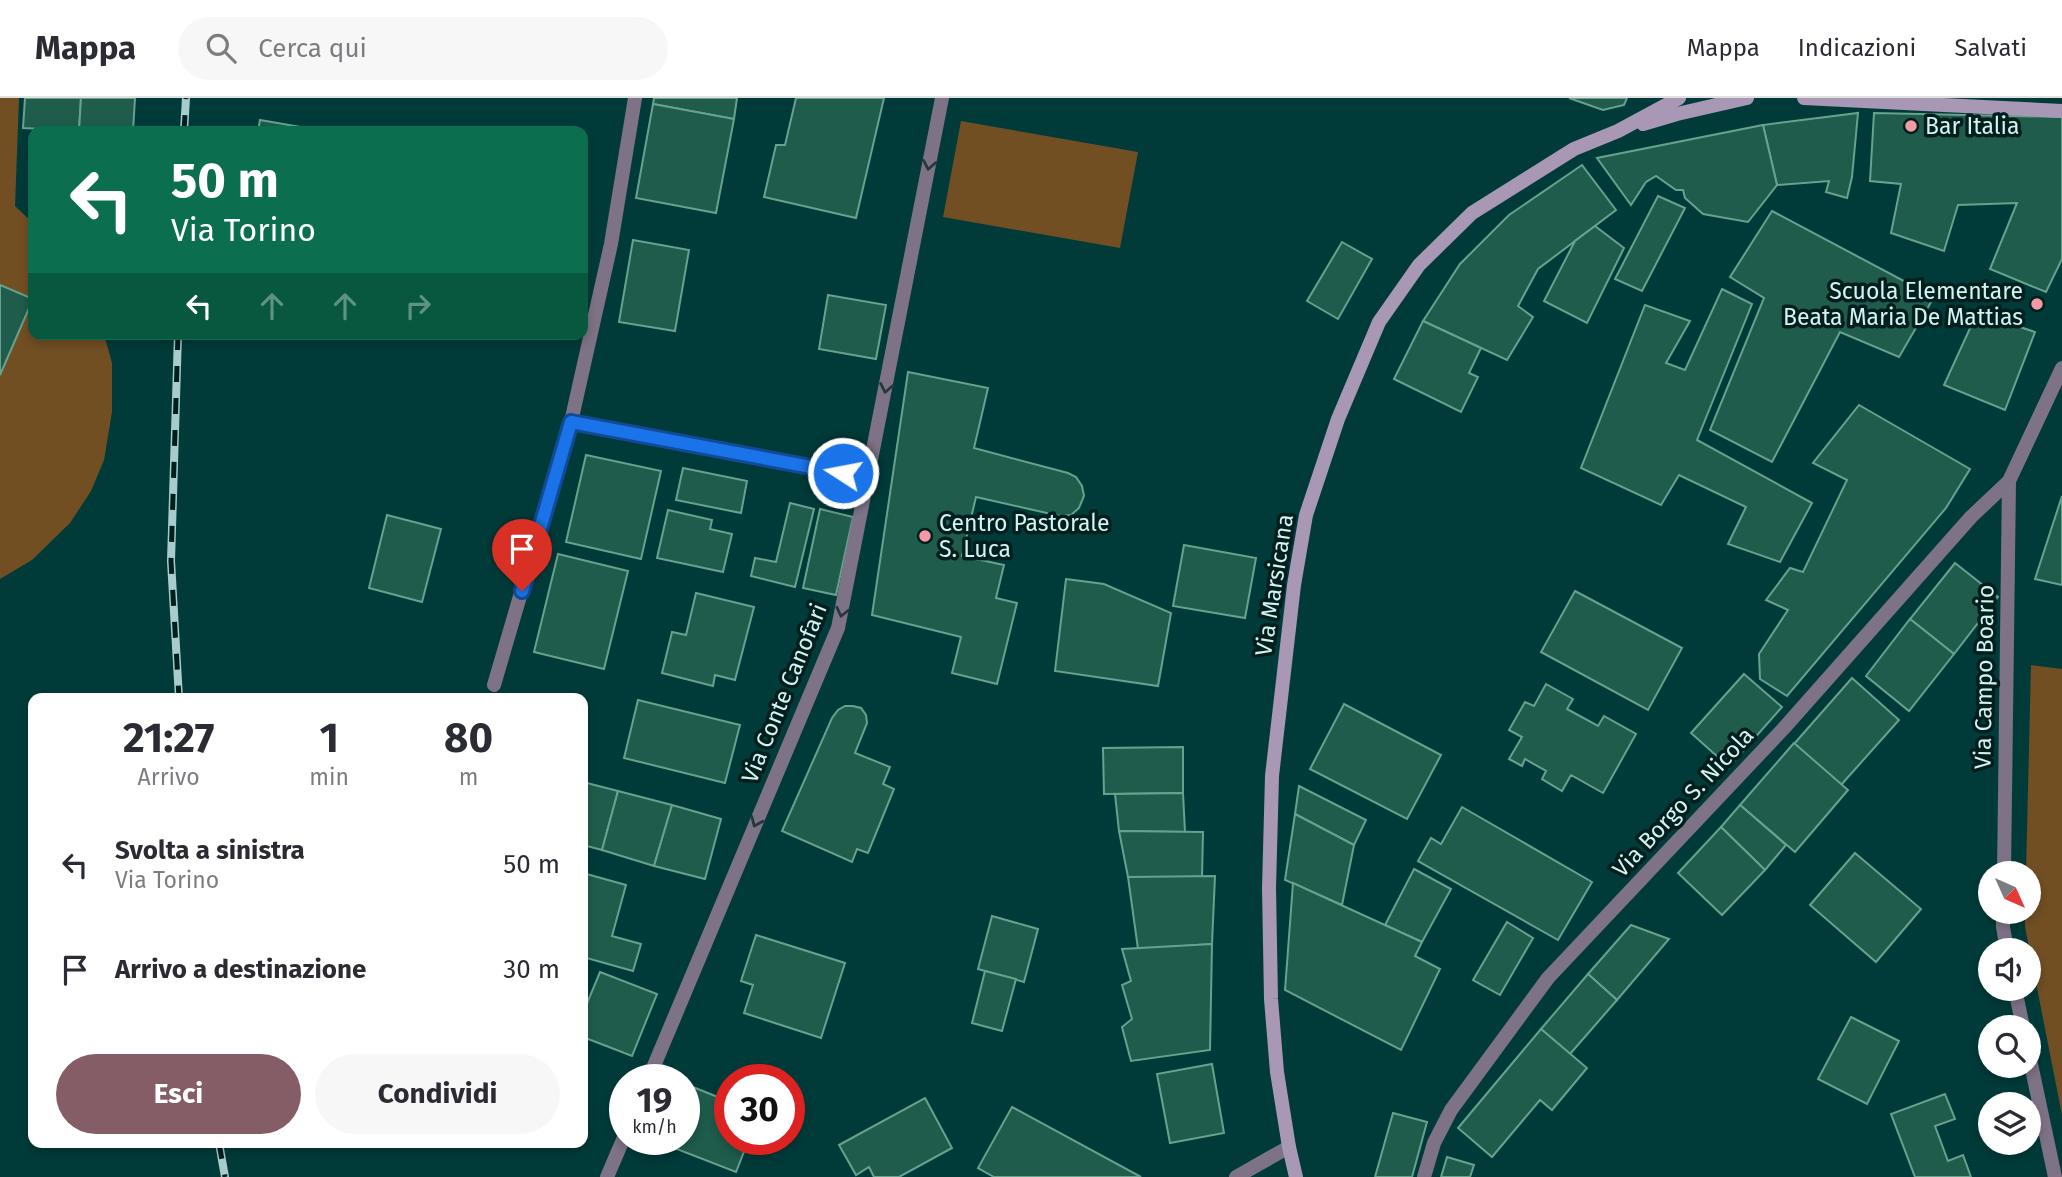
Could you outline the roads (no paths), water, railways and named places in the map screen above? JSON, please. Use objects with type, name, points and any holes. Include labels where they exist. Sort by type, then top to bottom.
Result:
[{"type":"main road","name":"Via Marsicana","points":[[1618,131],[1679,98]]},
{"type":"main road","name":"Via Marsicana","points":[[1296,1177],[1277,1072],[1271,999],[1269,888],[1272,776],[1294,585],[1306,515],[1338,419],[1378,322],[1419,265],[1472,213],[1574,149],[1618,131],[1676,114],[1746,98],[1759,98]]},
{"type":"main road","points":[[1804,98],[2062,111]]},
{"type":"street","points":[[494,685],[571,422],[611,244],[635,98]]},
{"type":"street","name":"Via Conte Canofari","points":[[655,1064],[838,628],[942,98]]},
{"type":"street","points":[[2009,481],[2062,368]]},
{"type":"street","points":[[571,422],[868,478]]},
{"type":"street","name":"Via Campo Boario","points":[[2004,861],[2009,481]]},
{"type":"street","name":"Via Borgo S. Nicola","points":[[1424,1177],[1434,1143],[1451,1110],[1548,978],[1747,769],[1971,517],[2009,481]]},
{"type":"street","points":[[2034,1078],[2055,1177]]},
{"type":"street","points":[[1237,1177],[1289,1147]]},
{"type":"street","points":[[607,1177],[616,1155]]},
{"type":"railway","points":[[184,126],[186,98]]},
{"type":"railway","points":[[178,340],[171,561],[179,693]]},
{"type":"railway","points":[[220,1148],[225,1177]]},
{"type":"place","name":"Bar Italia","points":[[1911,126]]},
{"type":"place","name":"Scuola Elementare Beata Maria De Mattias","points":[[2037,304]]},
{"type":"place","name":"Centro Pastorale S. Luca","points":[[925,536]]}]
